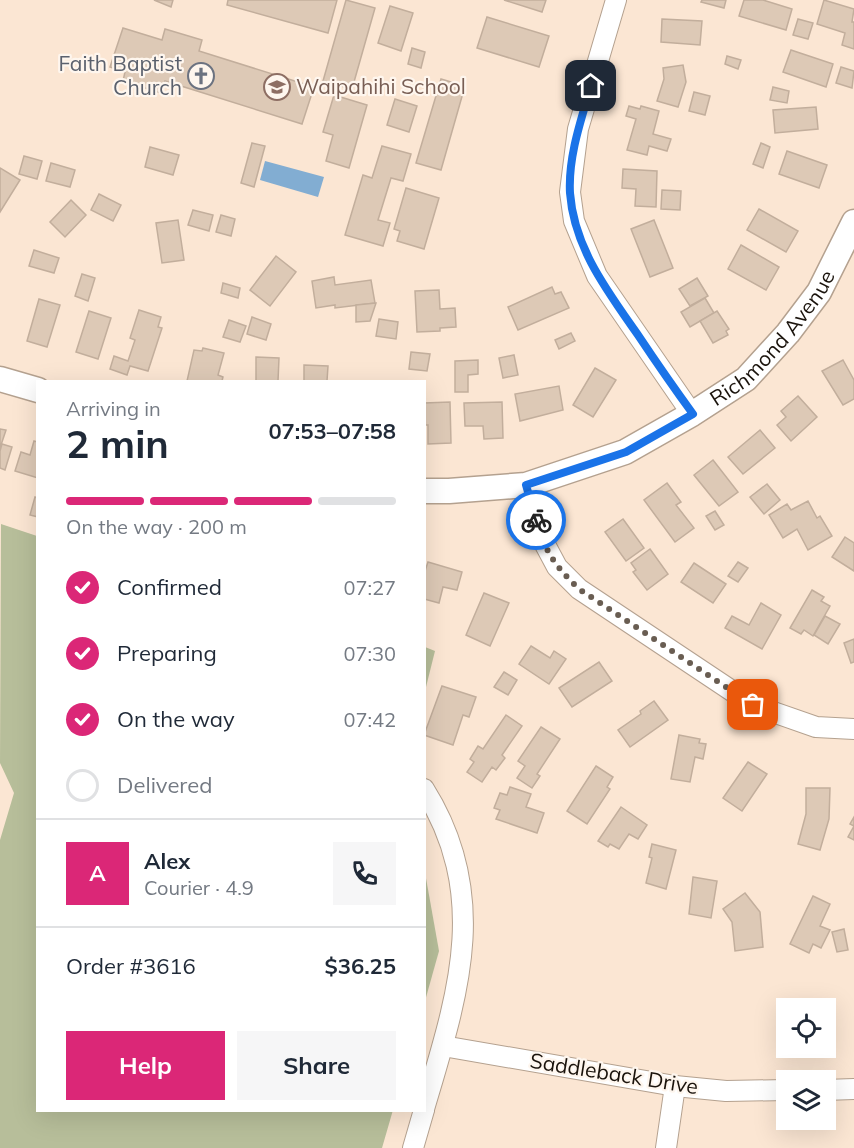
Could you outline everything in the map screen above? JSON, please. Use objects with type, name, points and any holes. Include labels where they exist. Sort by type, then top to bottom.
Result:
[{"type":"street","points":[[616,0],[578,129],[570,192],[574,221],[597,276],[693,414]]},
{"type":"street","name":"Richmond Avenue","points":[[426,491],[526,485],[626,452],[693,414],[746,379],[789,333],[819,292],[854,222]]},
{"type":"street","points":[[0,379],[36,389]]},
{"type":"street","points":[[526,485],[541,537],[557,567],[579,589],[753,705],[816,727],[854,729]]},
{"type":"street","points":[[426,792],[434,804],[453,851],[461,882],[464,918],[461,967],[455,999],[426,1102]]},
{"type":"street","name":"Saddleback Drive","points":[[443,1047],[675,1086],[726,1091],[776,1090]]},
{"type":"street","points":[[666,1148],[675,1086]]},
{"type":"street","points":[[836,1090],[854,1089]]},
{"type":"street","points":[[413,1148],[423,1112]]},
{"type":"green space","points":[[1,524],[36,536],[36,1112],[392,1112],[382,1148],[0,1148],[0,840],[14,793],[0,763]]},
{"type":"green space","points":[[426,648],[435,651],[426,687]]},
{"type":"green space","points":[[426,878],[439,951],[426,997]]},
{"type":"water","points":[[265,161],[324,177],[318,197],[260,180]]},
{"type":"building","points":[[154,0],[173,0],[171,7]]},
{"type":"building","points":[[228,0],[337,0],[328,33],[227,5]]},
{"type":"building","points":[[346,0],[375,8],[352,89],[323,81]]},
{"type":"building","points":[[504,0],[546,0],[542,12]]},
{"type":"building","points":[[702,0],[726,0],[724,8],[701,2]]},
{"type":"building","points":[[744,0],[763,0],[792,9],[786,30],[739,16]]},
{"type":"building","points":[[824,0],[854,9],[852,22],[854,22],[854,49],[842,45],[845,33],[817,24]]},
{"type":"building","points":[[390,6],[413,13],[401,51],[378,43]]},
{"type":"building","points":[[487,17],[549,36],[539,67],[477,48]]},
{"type":"building","points":[[662,19],[702,21],[700,45],[661,42]]},
{"type":"building","points":[[798,19],[813,23],[808,39],[793,35]]},
{"type":"building","name":"Faith Baptist Church","points":[[123,28],[162,40],[165,29],[202,40],[199,51],[314,87],[302,124],[165,81],[161,93],[123,81],[125,72],[110,67]]},
{"type":"building","points":[[412,48],[425,52],[421,68],[408,64]]},
{"type":"building","points":[[791,50],[833,64],[826,87],[783,72]]},
{"type":"building","points":[[727,56],[741,60],[738,69],[725,64]]},
{"type":"building","points":[[683,65],[686,82],[678,107],[657,101],[664,79],[663,68]]},
{"type":"building","points":[[841,67],[854,71],[852,88],[836,83]]},
{"type":"building","points":[[441,79],[465,86],[441,170],[416,163]]},
{"type":"building","points":[[773,87],[789,91],[787,103],[770,100]]},
{"type":"building","points":[[694,92],[710,96],[705,115],[689,111]]},
{"type":"building","points":[[334,95],[367,105],[349,168],[326,161],[333,135],[323,132]]},
{"type":"building","points":[[395,99],[417,106],[409,132],[387,125]]},
{"type":"building","points":[[629,106],[640,109],[641,106],[659,111],[653,134],[671,139],[667,151],[649,146],[647,155],[627,150],[636,119],[626,116]]},
{"type":"building","points":[[816,107],[818,129],[775,133],[773,110]]},
{"type":"building","points":[[252,143],[265,146],[254,187],[241,183]]},
{"type":"building","points":[[761,143],[770,147],[763,168],[753,164]]},
{"type":"building","points":[[382,146],[411,154],[403,181],[391,178],[378,220],[390,223],[383,246],[345,235],[363,175],[372,178]]},
{"type":"building","points":[[150,147],[179,155],[173,175],[145,167]]},
{"type":"building","points":[[787,151],[827,165],[819,188],[779,174]]},
{"type":"building","points":[[24,156],[42,161],[37,179],[19,174]]},
{"type":"building","points":[[51,163],[75,170],[70,187],[46,181]]},
{"type":"building","points":[[0,168],[20,180],[0,212]]},
{"type":"building","points":[[623,169],[657,171],[656,207],[635,206],[636,189],[622,188]]},
{"type":"building","points":[[406,188],[439,198],[424,249],[397,241],[400,231],[394,229]]},
{"type":"building","points":[[662,190],[681,191],[680,210],[661,209]]},
{"type":"building","points":[[99,194],[121,205],[113,221],[91,210]]},
{"type":"building","points":[[71,200],[86,215],[65,237],[50,222]]},
{"type":"building","points":[[759,209],[798,231],[786,252],[747,230]]},
{"type":"building","points":[[193,210],[213,215],[209,231],[188,225]]},
{"type":"building","points":[[221,215],[235,219],[231,236],[216,232]]},
{"type":"building","points":[[178,220],[184,260],[162,263],[156,223]]},
{"type":"building","points":[[654,220],[673,268],[650,277],[631,229]]},
{"type":"building","points":[[741,245],[779,267],[766,290],[728,269]]},
{"type":"building","points":[[34,250],[59,258],[54,273],[29,266]]},
{"type":"building","points":[[276,256],[296,272],[270,306],[250,290]]},
{"type":"building","points":[[82,274],[95,278],[88,301],[75,296]]},
{"type":"building","points":[[334,277],[335,285],[371,280],[375,303],[316,308],[312,281]]},
{"type":"building","points":[[697,278],[708,296],[690,306],[679,289]]},
{"type":"building","points":[[223,283],[240,288],[238,298],[221,293]]},
{"type":"building","points":[[552,287],[555,294],[561,292],[569,308],[518,330],[508,307]]},
{"type":"building","points":[[439,290],[440,309],[455,308],[456,327],[440,328],[440,331],[417,332],[415,291]]},
{"type":"building","points":[[705,298],[714,313],[690,327],[681,312]]},
{"type":"building","points":[[39,299],[60,305],[47,347],[27,341]]},
{"type":"building","points":[[376,303],[370,321],[356,322],[356,305]]},
{"type":"building","points":[[139,310],[161,317],[158,327],[162,328],[148,371],[130,366],[127,375],[110,369],[114,356],[128,361],[135,340],[130,338]]},
{"type":"building","points":[[89,311],[111,318],[98,359],[76,352]]},
{"type":"building","points":[[717,311],[729,329],[726,331],[728,335],[713,343],[700,321]]},
{"type":"building","points":[[252,317],[271,324],[266,340],[247,334]]},
{"type":"building","points":[[379,319],[398,322],[396,339],[376,336]]},
{"type":"building","points":[[229,320],[246,326],[240,342],[223,337]]},
{"type":"building","points":[[571,333],[575,341],[559,349],[555,340]]},
{"type":"building","points":[[203,348],[224,353],[218,375],[223,377],[222,380],[187,380],[194,350],[202,351]]},
{"type":"building","points":[[411,352],[430,354],[427,371],[409,369]]},
{"type":"building","points":[[514,355],[518,375],[503,378],[499,358]]},
{"type":"building","points":[[256,357],[279,358],[278,380],[256,380]]},
{"type":"building","points":[[478,360],[478,374],[468,375],[468,392],[455,392],[455,361]]},
{"type":"building","points":[[843,360],[854,380],[854,399],[843,405],[822,371]]},
{"type":"building","points":[[304,365],[328,366],[327,380],[304,380]]},
{"type":"building","points":[[595,368],[616,380],[593,417],[573,405]]},
{"type":"building","points":[[559,386],[563,410],[520,421],[515,394]]},
{"type":"building","points":[[798,396],[817,417],[791,441],[777,425],[786,417],[781,411]]},
{"type":"building","points":[[450,402],[451,443],[428,444],[426,403]]},
{"type":"building","points":[[502,402],[503,438],[484,439],[483,426],[465,426],[464,403]]},
{"type":"building","points":[[0,429],[6,430],[0,448]]},
{"type":"building","points":[[760,430],[775,448],[743,474],[728,457]]},
{"type":"building","points":[[34,441],[36,442],[36,477],[15,471],[21,452],[30,455]]},
{"type":"building","points":[[2,444],[12,447],[5,470],[0,468]]},
{"type":"building","points":[[713,460],[738,492],[719,506],[694,475]]},
{"type":"building","points":[[667,483],[681,502],[676,505],[694,528],[675,542],[644,500]]},
{"type":"building","points":[[767,484],[780,500],[764,514],[750,497]]},
{"type":"building","points":[[35,497],[36,516],[30,515]]},
{"type":"building","points":[[808,501],[817,518],[820,516],[832,536],[808,550],[797,529],[783,538],[769,515],[787,504],[791,510]]},
{"type":"building","points":[[715,511],[724,525],[715,530],[706,516]]},
{"type":"building","points":[[623,519],[644,548],[626,561],[605,532]]},
{"type":"building","points":[[845,537],[854,543],[854,571],[832,557]]},
{"type":"building","points":[[650,549],[668,574],[647,590],[633,572],[636,570],[631,563]]},
{"type":"building","points":[[428,562],[462,572],[457,590],[443,587],[439,603],[426,600]]},
{"type":"building","points":[[738,562],[748,568],[738,582],[728,576]]},
{"type":"building","points":[[694,563],[726,584],[713,603],[681,582]]},
{"type":"building","points":[[812,590],[824,597],[821,601],[830,606],[813,636],[804,630],[801,634],[790,628]]},
{"type":"building","points":[[484,593],[509,603],[490,646],[466,635]]},
{"type":"building","points":[[761,603],[781,615],[762,649],[725,628],[732,616],[749,625]]},
{"type":"building","points":[[825,616],[840,624],[828,644],[814,635]]},
{"type":"building","points":[[854,639],[854,662],[851,663],[844,643]]},
{"type":"building","points":[[531,646],[550,658],[554,651],[566,659],[549,684],[519,664]]},
{"type":"building","points":[[599,662],[612,681],[572,707],[559,688]]},
{"type":"building","points":[[504,672],[517,680],[508,695],[494,687]]},
{"type":"building","points":[[442,686],[476,697],[469,717],[463,715],[453,745],[426,736],[426,730]]},
{"type":"building","points":[[654,701],[668,720],[630,747],[618,730],[641,714],[640,711]]},
{"type":"building","points":[[506,715],[522,726],[502,755],[505,758],[496,770],[492,767],[482,782],[467,772],[474,762],[470,759],[478,746],[483,749]]},
{"type":"building","points":[[541,727],[560,739],[537,774],[540,776],[532,788],[517,778],[525,766],[518,761]]},
{"type":"building","points":[[679,735],[700,739],[699,743],[706,744],[703,759],[695,757],[690,782],[671,779]]},
{"type":"building","points":[[748,762],[767,774],[742,811],[723,798]]},
{"type":"building","points":[[596,766],[613,777],[607,787],[610,789],[587,824],[567,811]]},
{"type":"building","points":[[510,787],[531,794],[526,807],[544,813],[537,833],[496,819],[500,810],[494,808],[500,793],[507,795]]},
{"type":"building","points":[[806,788],[830,788],[829,819],[820,850],[798,844],[806,814]]},
{"type":"building","points":[[621,807],[647,825],[638,839],[629,834],[619,849],[610,844],[608,847],[598,841]]},
{"type":"building","points":[[854,826],[854,840],[848,837]]},
{"type":"building","points":[[652,844],[676,850],[666,889],[646,883],[652,858],[649,857]]},
{"type":"building","points":[[693,877],[717,881],[711,918],[689,914]]},
{"type":"building","points":[[745,893],[760,912],[763,947],[735,951],[732,922],[723,909]]},
{"type":"building","points":[[813,896],[830,904],[820,926],[830,930],[821,948],[813,944],[809,953],[790,944]]},
{"type":"building","points":[[844,929],[848,950],[837,952],[832,932]]},
{"type":"way so far","points":[[536,520],[541,537],[557,567],[579,589],[753,705]]},
{"type":"place","name":"Faith Baptist Church","points":[[201,76]]},
{"type":"place","name":"Waipahihi School","points":[[277,87]]},
{"type":"route","points":[[536,520],[526,485],[626,452],[693,414],[597,276],[574,221],[570,192],[572,167],[578,129],[591,86]]}]
